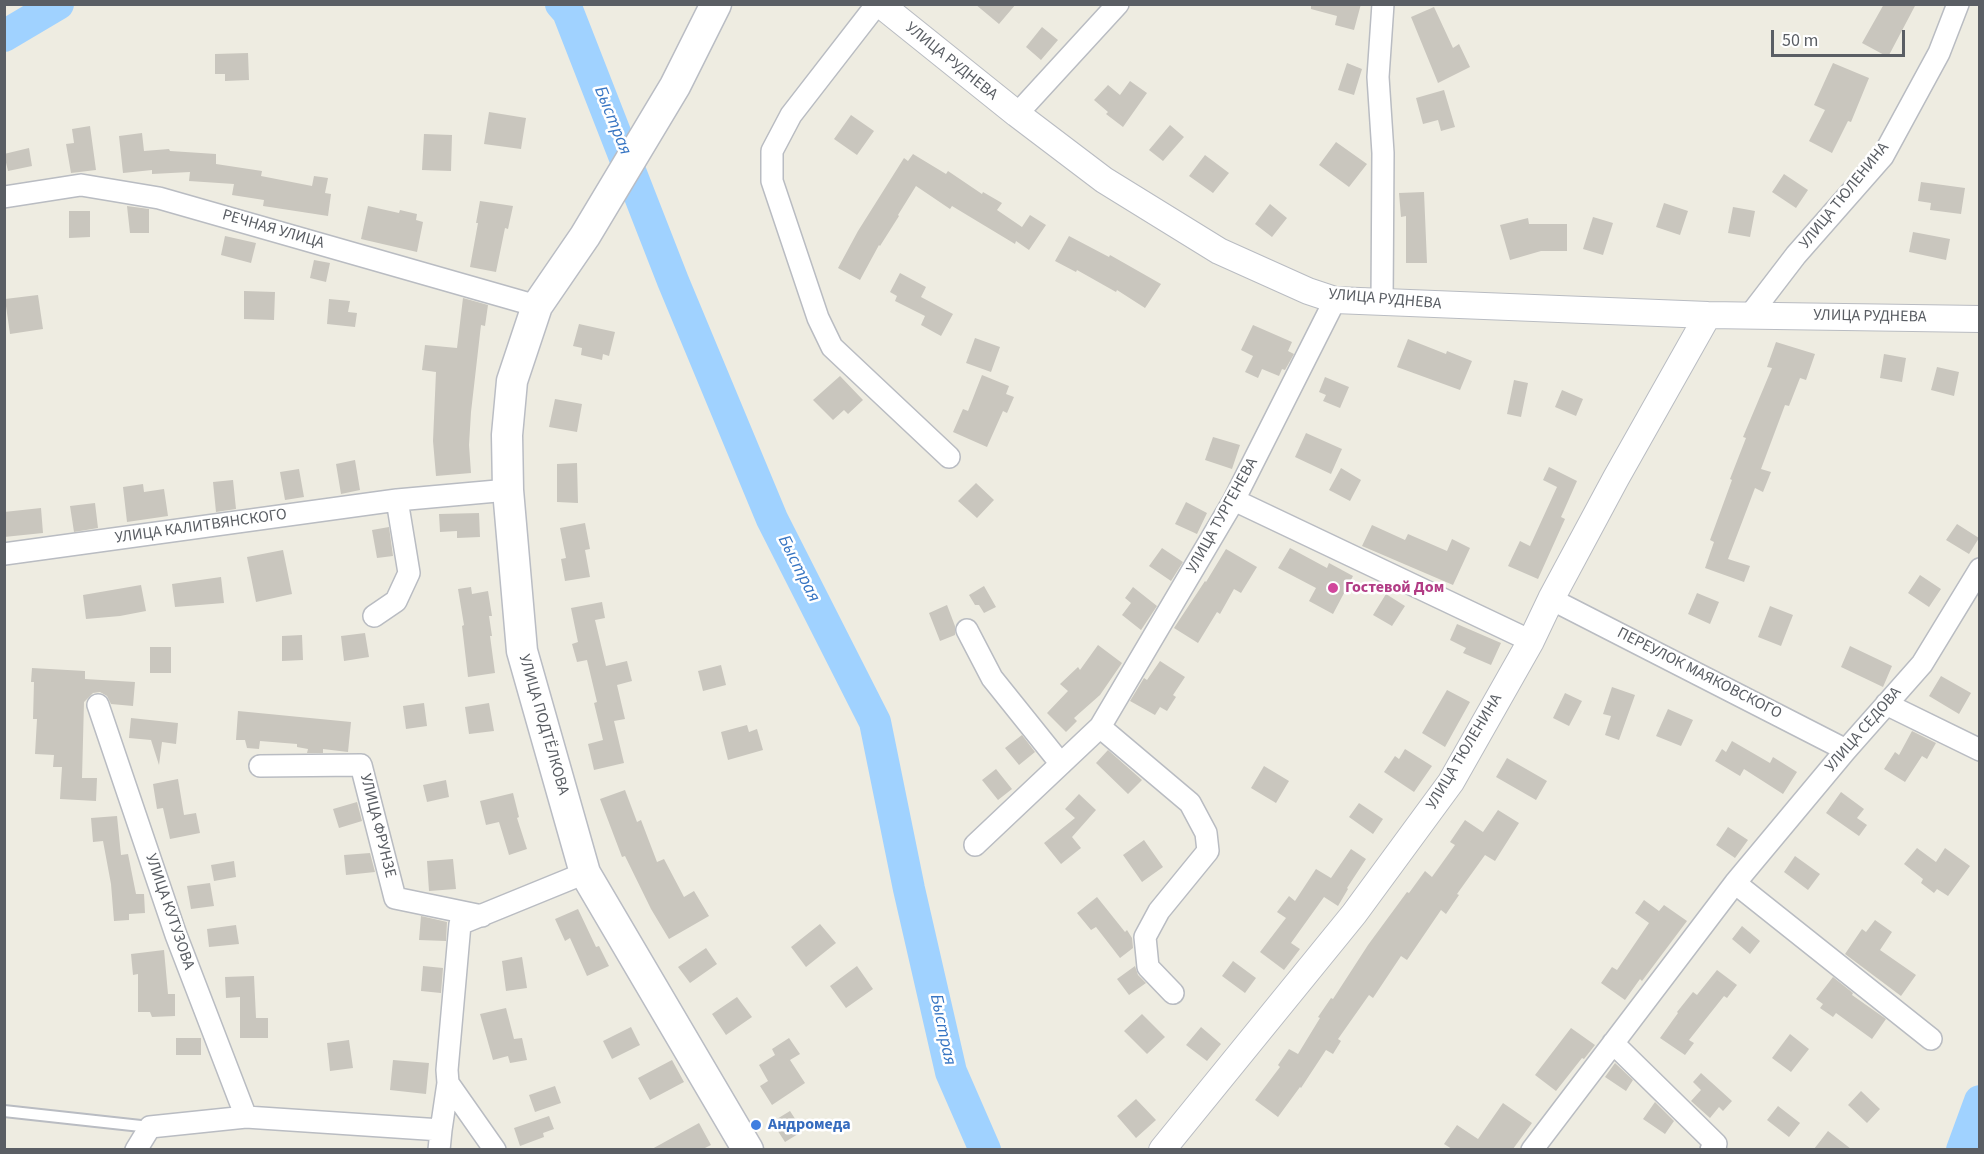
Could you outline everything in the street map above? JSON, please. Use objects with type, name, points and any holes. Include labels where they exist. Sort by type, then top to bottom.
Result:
[{"type":"main road","name":"УЛИЦА ПОДТЁЛКОВА","points":[[717,4],[675,86],[585,236],[537,306],[512,381],[507,435],[508,490],[522,651],[585,873],[748,1149]]},
{"type":"street","name":"УЛИЦА РУДНЕВА","points":[[949,457],[832,347],[818,318],[772,181],[772,151],[791,115],[879,4],[1104,180],[1219,251],[1308,291],[1335,300],[1708,315],[1980,319]]},
{"type":"street","points":[[1017,114],[1118,4]]},
{"type":"street","points":[[1382,303],[1383,153],[1378,77],[1383,4]]},
{"type":"street","name":"УЛИЦА ТЮЛЕНИНА","points":[[1750,315],[1796,255],[1883,156],[1939,53],[1958,4]]},
{"type":"street","name":"РЕЧНАЯ УЛИЦА","points":[[4,197],[81,185],[159,198],[537,306]]},
{"type":"street","name":"УЛИЦА ТУРГЕНЕВА","points":[[975,845],[1100,727],[1234,500],[1335,300]]},
{"type":"street","name":"УЛИЦА ТЮЛЕНИНА","points":[[1163,1149],[1354,914],[1451,783],[1531,641],[1616,478],[1708,315]]},
{"type":"street","name":"УЛИЦА КАЛИТВЯНСКОГО","points":[[4,554],[397,500],[508,490]]},
{"type":"street","points":[[374,616],[396,602],[408,573],[397,500]]},
{"type":"street","points":[[1234,500],[1531,641]]},
{"type":"street","name":"УЛИЦА СЕДОВА","points":[[1532,1149],[1735,883],[1846,750],[1922,664],[1980,569]]},
{"type":"street","name":"ПЕРЕУЛОК МАЯКОВСКОГО","points":[[1551,599],[1846,750]]},
{"type":"street","points":[[967,630],[992,678],[1061,764]]},
{"type":"street","points":[[1886,704],[1980,750]]},
{"type":"street","name":"УЛИЦА КУТУЗОВА","points":[[98,705],[176,935],[246,1117]]},
{"type":"street","points":[[1100,727],[1190,803],[1206,833],[1208,851],[1159,911],[1145,937],[1148,967],[1173,993]]},
{"type":"street","name":"УЛИЦА ФРУНЗЕ","points":[[260,766],[361,765],[395,898],[483,916]]},
{"type":"street","points":[[136,1149],[150,1127],[246,1117],[440,1140],[448,1083],[447,1070],[460,924],[585,873]]},
{"type":"street","points":[[1735,883],[1931,1039]]},
{"type":"street","points":[[1613,1043],[1716,1144],[1711,1149]]},
{"type":"street","points":[[448,1083],[495,1149]]},
{"type":"lane","points":[[4,1111],[150,1127]]},
{"type":"building","points":[[975,4],[1016,4],[999,24]]},
{"type":"building","points":[[1311,4],[1361,4],[1354,30],[1335,25],[1337,16],[1311,9]]},
{"type":"building","points":[[1884,4],[1916,4],[1888,57],[1862,43]]},
{"type":"building","points":[[1434,7],[1453,48],[1459,44],[1470,67],[1438,83],[1411,17]]},
{"type":"building","points":[[1042,27],[1058,40],[1041,60],[1026,47]]},
{"type":"building","points":[[248,53],[249,80],[225,81],[225,74],[215,74],[215,54]]},
{"type":"building","points":[[1347,63],[1362,69],[1354,95],[1338,90]]},
{"type":"building","points":[[1833,63],[1869,78],[1851,122],[1848,121],[1832,153],[1809,141],[1825,110],[1814,105]]},
{"type":"building","points":[[1130,81],[1147,93],[1123,127],[1106,114],[1108,112],[1094,100],[1108,85],[1120,95]]},
{"type":"building","points":[[1444,90],[1455,127],[1441,131],[1438,120],[1423,124],[1416,98]]},
{"type":"building","points":[[489,112],[526,118],[521,149],[484,144]]},
{"type":"building","points":[[851,115],[874,131],[857,155],[834,139]]},
{"type":"building","points":[[1170,125],[1184,137],[1163,161],[1149,150]]},
{"type":"building","points":[[90,126],[96,170],[71,173],[66,144],[74,143],[72,129]]},
{"type":"building","points":[[142,133],[144,151],[169,149],[170,151],[216,154],[216,164],[262,171],[261,176],[312,186],[314,176],[328,178],[325,193],[331,194],[328,216],[263,206],[264,200],[232,195],[234,184],[189,181],[190,172],[152,174],[152,170],[123,173],[119,136]]},
{"type":"building","points":[[424,134],[452,135],[451,171],[422,170]]},
{"type":"building","points":[[1336,142],[1367,164],[1349,187],[1319,165]]},
{"type":"building","points":[[29,148],[32,166],[8,171],[4,154]]},
{"type":"building","points":[[913,154],[946,174],[948,171],[982,194],[983,192],[1002,203],[997,210],[1022,227],[1030,215],[1046,225],[1029,250],[952,206],[950,209],[916,186],[860,280],[838,268],[858,231],[904,158],[908,161]]},
{"type":"building","points":[[1205,155],[1229,173],[1213,193],[1189,176]]},
{"type":"building","points":[[1784,174],[1808,190],[1796,208],[1772,192]]},
{"type":"building","points":[[1921,182],[1965,188],[1961,214],[1930,210],[1931,203],[1918,201]]},
{"type":"building","points":[[1424,192],[1427,263],[1406,263],[1406,216],[1401,217],[1399,193]]},
{"type":"building","points":[[480,201],[513,206],[508,229],[505,228],[496,272],[470,267]]},
{"type":"building","points":[[1664,203],[1688,211],[1680,235],[1656,227]]},
{"type":"building","points":[[1270,204],[1287,218],[1272,237],[1255,224]]},
{"type":"building","points":[[127,206],[149,209],[149,233],[130,233]]},
{"type":"building","points":[[368,206],[399,213],[400,210],[417,214],[416,220],[423,222],[417,252],[361,239]]},
{"type":"building","points":[[1733,207],[1755,211],[1750,237],[1728,233]]},
{"type":"building","points":[[69,211],[90,211],[90,237],[69,238]]},
{"type":"building","points":[[1593,217],[1613,223],[1603,255],[1583,249]]},
{"type":"building","points":[[1528,218],[1529,224],[1567,224],[1567,251],[1541,251],[1510,260],[1500,225]]},
{"type":"building","points":[[1913,232],[1950,239],[1946,260],[1909,252]]},
{"type":"building","points":[[225,236],[256,243],[251,263],[221,255]]},
{"type":"building","points":[[1069,236],[1109,257],[1110,255],[1161,284],[1145,308],[1117,290],[1116,292],[1077,270],[1076,272],[1055,261]]},
{"type":"building","points":[[314,260],[330,263],[326,282],[310,278]]},
{"type":"building","points":[[900,273],[926,287],[921,297],[953,314],[941,336],[921,325],[925,316],[895,301],[897,296],[890,292]]},
{"type":"building","points":[[244,291],[275,292],[274,320],[244,319]]},
{"type":"building","points":[[38,295],[43,329],[10,334],[5,299]]},
{"type":"building","points":[[463,298],[488,305],[485,326],[481,325],[471,412],[469,445],[471,473],[436,476],[433,441],[436,372],[422,370],[425,345],[457,348]]},
{"type":"building","points":[[329,299],[350,301],[348,312],[357,313],[355,327],[327,324]]},
{"type":"building","points":[[579,324],[615,332],[609,356],[603,354],[602,360],[581,355],[582,348],[573,346]]},
{"type":"building","points":[[1253,325],[1292,342],[1288,351],[1294,354],[1279,376],[1262,369],[1258,378],[1245,372],[1253,356],[1241,350]]},
{"type":"building","points":[[975,338],[1000,347],[991,372],[966,363]]},
{"type":"building","points":[[1408,339],[1446,354],[1447,351],[1472,361],[1460,390],[1397,367]]},
{"type":"building","points":[[1776,342],[1815,354],[1806,380],[1800,378],[1789,406],[1785,405],[1761,469],[1771,472],[1763,492],[1755,488],[1728,559],[1750,566],[1744,582],[1705,568],[1714,542],[1710,540],[1746,438],[1743,437],[1772,368],[1767,367]]},
{"type":"building","points":[[1884,354],[1906,358],[1902,382],[1880,378]]},
{"type":"building","points":[[1937,367],[1959,372],[1954,396],[1931,390]]},
{"type":"building","points":[[982,375],[1009,386],[1006,394],[1014,397],[1007,413],[1003,411],[987,447],[953,432],[963,409],[968,411]]},
{"type":"building","points":[[840,376],[863,400],[848,414],[844,410],[833,420],[813,400]]},
{"type":"building","points":[[1325,377],[1349,387],[1340,408],[1323,401],[1326,395],[1319,392]]},
{"type":"building","points":[[1514,380],[1528,383],[1521,417],[1507,414]]},
{"type":"building","points":[[1562,390],[1583,399],[1576,416],[1555,407]]},
{"type":"building","points":[[555,399],[582,404],[577,432],[549,427]]},
{"type":"building","points":[[1306,433],[1342,449],[1331,474],[1295,457]]},
{"type":"building","points":[[1213,437],[1240,445],[1232,469],[1205,460]]},
{"type":"building","points":[[355,460],[360,490],[341,494],[336,464]]},
{"type":"building","points":[[577,463],[578,503],[557,502],[557,464]]},
{"type":"building","points":[[1549,467],[1577,481],[1561,517],[1565,519],[1538,579],[1508,566],[1520,541],[1530,546],[1557,487],[1543,480]]},
{"type":"building","points":[[1341,468],[1361,480],[1350,501],[1329,490]]},
{"type":"building","points":[[299,469],[304,497],[285,500],[280,472]]},
{"type":"building","points":[[233,480],[236,509],[216,512],[213,482]]},
{"type":"building","points":[[976,483],[994,500],[977,518],[958,501]]},
{"type":"building","points":[[143,484],[144,492],[164,489],[168,516],[127,522],[123,487]]},
{"type":"building","points":[[1186,502],[1207,513],[1197,534],[1175,524]]},
{"type":"building","points":[[95,503],[98,528],[74,532],[70,506]]},
{"type":"building","points":[[41,508],[43,533],[4,537],[4,512]]},
{"type":"building","points":[[479,513],[480,537],[457,538],[457,531],[440,532],[439,514]]},
{"type":"building","points":[[585,523],[590,549],[585,550],[590,577],[565,581],[561,559],[566,558],[560,528]]},
{"type":"building","points":[[1957,524],[1979,538],[1969,554],[1946,540]]},
{"type":"building","points":[[1372,525],[1405,540],[1408,534],[1447,551],[1452,539],[1470,548],[1453,585],[1362,546]]},
{"type":"building","points":[[389,527],[393,556],[377,558],[372,530]]},
{"type":"building","points":[[1162,548],[1183,562],[1171,581],[1149,566]]},
{"type":"building","points":[[1290,548],[1327,568],[1329,563],[1353,576],[1333,614],[1309,601],[1316,588],[1278,568]]},
{"type":"building","points":[[1226,549],[1257,567],[1241,593],[1234,589],[1220,614],[1217,612],[1198,643],[1174,628]]},
{"type":"building","points":[[283,550],[292,594],[256,602],[247,557]]},
{"type":"building","points":[[1920,575],[1941,589],[1929,607],[1908,593]]},
{"type":"building","points":[[221,577],[224,603],[175,607],[172,584]]},
{"type":"building","points":[[141,585],[146,611],[86,619],[83,595]]},
{"type":"building","points":[[984,586],[996,607],[984,613],[969,595]]},
{"type":"building","points":[[471,587],[472,594],[488,591],[492,616],[489,616],[492,636],[490,636],[495,673],[468,677],[462,626],[464,625],[458,589]]},
{"type":"building","points":[[1133,587],[1157,606],[1141,630],[1122,615],[1131,603],[1125,598]]},
{"type":"building","points":[[1697,593],[1719,602],[1710,624],[1688,614]]},
{"type":"building","points":[[1386,594],[1405,606],[1392,626],[1373,615]]},
{"type":"building","points":[[602,602],[605,618],[595,620],[606,666],[627,661],[632,681],[617,685],[625,719],[614,721],[624,763],[594,770],[588,744],[603,740],[587,660],[577,662],[572,644],[578,642],[571,608]]},
{"type":"building","points":[[947,605],[955,626],[955,635],[940,641],[929,613]]},
{"type":"building","points":[[1770,606],[1793,615],[1781,646],[1758,637]]},
{"type":"building","points":[[1457,624],[1501,643],[1491,665],[1463,653],[1466,648],[1450,640]]},
{"type":"building","points":[[365,633],[369,657],[344,661],[341,636]]},
{"type":"building","points":[[302,635],[303,660],[282,661],[282,636]]},
{"type":"building","points":[[1098,645],[1122,663],[1100,695],[1074,718],[1077,721],[1066,732],[1047,713],[1068,691],[1060,684],[1078,667],[1080,670]]},
{"type":"building","points":[[1850,646],[1892,666],[1883,687],[1841,667]]},
{"type":"building","points":[[150,647],[171,647],[171,673],[150,673]]},
{"type":"building","points":[[1160,661],[1185,677],[1173,695],[1176,697],[1167,711],[1160,707],[1155,715],[1130,701],[1144,678],[1147,680]]},
{"type":"building","points":[[721,665],[726,685],[703,691],[698,671]]},
{"type":"building","points":[[32,668],[85,671],[85,679],[135,682],[133,706],[111,704],[107,696],[100,692],[93,693],[84,702],[82,778],[97,778],[96,801],[60,799],[62,767],[53,767],[54,755],[35,754],[37,719],[33,719]]},
{"type":"building","points":[[1941,676],[1971,693],[1959,714],[1929,696]]},
{"type":"building","points":[[1612,687],[1635,695],[1619,740],[1605,735],[1611,716],[1603,714]]},
{"type":"building","points":[[1447,690],[1470,702],[1445,747],[1422,733]]},
{"type":"building","points":[[1565,693],[1582,701],[1569,726],[1553,718]]},
{"type":"building","points":[[424,703],[427,726],[406,729],[403,706]]},
{"type":"building","points":[[489,703],[494,731],[469,734],[465,707]]},
{"type":"building","points":[[1668,709],[1693,720],[1681,746],[1656,736]]},
{"type":"building","points":[[238,711],[351,722],[348,752],[323,749],[323,753],[307,753],[308,749],[297,747],[297,744],[260,741],[259,749],[247,748],[245,740],[236,740]]},
{"type":"building","points":[[131,718],[178,723],[176,744],[162,742],[159,765],[151,740],[129,738]]},
{"type":"building","points":[[747,725],[749,732],[757,729],[763,750],[728,760],[721,732]]},
{"type":"building","points":[[1912,731],[1936,743],[1927,759],[1922,756],[1905,782],[1884,769],[1895,752],[1899,755]]},
{"type":"building","points":[[1022,735],[1035,752],[1019,765],[1005,748]]},
{"type":"building","points":[[1732,741],[1770,763],[1773,757],[1797,772],[1783,794],[1744,769],[1740,776],[1715,761],[1722,749],[1726,752]]},
{"type":"building","points":[[1405,749],[1432,766],[1414,792],[1384,772],[1395,756],[1399,759]]},
{"type":"building","points":[[1108,750],[1142,780],[1128,794],[1096,763]]},
{"type":"building","points":[[1507,758],[1547,781],[1536,800],[1496,777]]},
{"type":"building","points":[[1264,766],[1289,781],[1276,803],[1251,788]]},
{"type":"building","points":[[996,769],[1012,789],[998,800],[982,780]]},
{"type":"building","points":[[178,779],[184,815],[196,813],[200,833],[170,839],[163,808],[157,809],[153,784]]},
{"type":"building","points":[[446,780],[449,797],[427,802],[423,785]]},
{"type":"building","points":[[625,790],[637,822],[641,820],[657,862],[664,859],[684,897],[694,891],[709,916],[669,939],[651,909],[625,856],[622,857],[600,799]]},
{"type":"building","points":[[1841,792],[1864,809],[1857,818],[1867,825],[1859,836],[1826,813]]},
{"type":"building","points":[[513,793],[519,817],[517,818],[527,849],[509,855],[499,822],[486,825],[480,801]]},
{"type":"building","points":[[1079,794],[1096,810],[1072,837],[1081,848],[1061,864],[1044,843],[1075,818],[1065,809]]},
{"type":"building","points":[[357,802],[362,821],[339,828],[333,809]]},
{"type":"building","points":[[1359,803],[1383,819],[1373,834],[1349,817]]},
{"type":"building","points":[[1498,810],[1519,823],[1495,861],[1485,855],[1457,894],[1459,895],[1446,914],[1441,910],[1407,960],[1401,956],[1373,998],[1369,995],[1338,1039],[1341,1041],[1333,1054],[1326,1050],[1301,1088],[1278,1117],[1255,1100],[1280,1067],[1278,1065],[1289,1049],[1298,1054],[1320,1018],[1318,1017],[1407,892],[1409,893],[1425,871],[1432,877],[1455,845],[1450,842],[1465,820],[1483,832]]},
{"type":"building","points":[[117,816],[121,855],[128,854],[136,894],[144,894],[145,913],[129,914],[129,920],[114,921],[111,884],[103,841],[93,842],[91,818]]},
{"type":"building","points":[[1728,827],[1748,840],[1735,858],[1716,845]]},
{"type":"building","points":[[1144,840],[1163,867],[1142,882],[1123,855]]},
{"type":"building","points":[[1917,848],[1936,862],[1945,848],[1970,866],[1948,896],[1937,889],[1934,893],[1921,883],[1923,879],[1904,864]]},
{"type":"building","points":[[1351,849],[1366,859],[1338,906],[1324,897],[1291,943],[1300,949],[1284,970],[1260,952],[1286,918],[1277,912],[1289,896],[1295,901],[1316,869],[1331,878]]},
{"type":"building","points":[[370,853],[375,872],[346,875],[344,855]]},
{"type":"building","points":[[1795,856],[1820,874],[1808,890],[1784,872]]},
{"type":"building","points":[[453,859],[456,889],[429,891],[427,861]]},
{"type":"building","points":[[234,861],[236,877],[214,881],[211,865]]},
{"type":"building","points":[[210,883],[214,906],[191,909],[187,886]]},
{"type":"building","points":[[1097,897],[1132,938],[1133,948],[1120,958],[1096,927],[1091,930],[1077,913]]},
{"type":"building","points":[[1644,900],[1659,911],[1664,905],[1687,921],[1625,1000],[1601,983],[1612,967],[1617,970],[1649,923],[1635,913]]},
{"type":"building","points":[[578,909],[596,947],[599,946],[609,966],[587,976],[570,938],[565,941],[555,919]]},
{"type":"building","points":[[421,916],[447,922],[446,941],[419,940]]},
{"type":"building","points":[[1875,920],[1892,932],[1880,950],[1916,975],[1901,996],[1845,954],[1862,929],[1866,932]]},
{"type":"building","points":[[820,924],[836,943],[806,967],[791,947]]},
{"type":"building","points":[[236,925],[239,944],[209,947],[207,929]]},
{"type":"building","points":[[1742,926],[1760,941],[1750,954],[1732,939]]},
{"type":"building","points":[[706,948],[717,964],[690,983],[678,967]]},
{"type":"building","points":[[164,950],[168,994],[175,994],[175,1016],[152,1017],[150,1012],[138,1012],[138,974],[133,975],[131,954]]},
{"type":"building","points":[[522,957],[527,988],[506,991],[502,961]]},
{"type":"building","points":[[1233,961],[1256,978],[1245,993],[1222,976]]},
{"type":"building","points":[[423,966],[443,968],[441,993],[421,991]]},
{"type":"building","points":[[857,966],[873,989],[846,1008],[830,986]]},
{"type":"building","points":[[1135,966],[1138,975],[1146,983],[1129,995],[1117,979]]},
{"type":"building","points":[[1717,970],[1737,985],[1727,998],[1724,996],[1689,1040],[1694,1043],[1685,1055],[1660,1038],[1693,992],[1697,995]]},
{"type":"building","points":[[254,976],[256,1018],[268,1018],[268,1038],[240,1038],[240,997],[226,998],[225,977]]},
{"type":"building","points":[[1833,977],[1853,993],[1852,995],[1886,1019],[1872,1039],[1836,1013],[1833,1017],[1820,1008],[1823,1004],[1816,999]]},
{"type":"building","points":[[737,997],[752,1017],[726,1035],[712,1014]]},
{"type":"building","points":[[506,1008],[514,1039],[522,1038],[527,1060],[510,1063],[508,1056],[493,1060],[480,1014]]},
{"type":"building","points":[[1142,1014],[1165,1037],[1147,1054],[1124,1031]]},
{"type":"building","points":[[631,1027],[640,1045],[612,1059],[603,1041]]},
{"type":"building","points":[[1201,1027],[1221,1044],[1207,1061],[1186,1045]]},
{"type":"building","points":[[1571,1028],[1595,1045],[1556,1091],[1535,1075]]},
{"type":"building","points":[[1790,1034],[1809,1049],[1791,1072],[1772,1058]]},
{"type":"building","points":[[176,1038],[201,1038],[201,1055],[176,1055]]},
{"type":"building","points":[[789,1038],[800,1054],[790,1060],[805,1083],[772,1105],[760,1086],[768,1081],[759,1065],[775,1055],[772,1049]]},
{"type":"building","points":[[349,1040],[353,1068],[330,1071],[327,1043]]},
{"type":"building","points":[[393,1060],[429,1063],[426,1094],[390,1090]]},
{"type":"building","points":[[672,1060],[684,1082],[650,1100],[638,1078]]},
{"type":"building","points":[[1615,1063],[1633,1080],[1626,1091],[1605,1077]]},
{"type":"building","points":[[1701,1073],[1732,1101],[1723,1111],[1719,1107],[1710,1118],[1691,1101],[1701,1090],[1693,1082]]},
{"type":"building","points":[[555,1086],[561,1103],[535,1112],[529,1095]]},
{"type":"building","points":[[1861,1091],[1880,1109],[1867,1123],[1848,1105]]},
{"type":"building","points":[[1136,1099],[1156,1120],[1136,1138],[1117,1116]]},
{"type":"building","points":[[1655,1102],[1674,1121],[1665,1134],[1643,1119]]},
{"type":"building","points":[[1503,1103],[1532,1123],[1513,1149],[1452,1149],[1444,1144],[1457,1125],[1478,1139]]},
{"type":"building","points":[[1778,1106],[1800,1123],[1789,1137],[1767,1120]]},
{"type":"building","points":[[790,1111],[803,1131],[785,1142],[772,1122]]},
{"type":"building","points":[[549,1116],[554,1129],[543,1133],[544,1137],[520,1146],[514,1128]]},
{"type":"building","points":[[699,1123],[711,1145],[703,1149],[652,1149]]},
{"type":"building","points":[[1828,1131],[1851,1149],[1814,1149]]},
{"type":"waterway","name":"Быстрая","points":[[4,36],[58,4]]},
{"type":"waterway","name":"Быстрая","points":[[561,4],[568,12],[673,281],[772,519],[875,722],[909,889],[951,1072],[985,1150]]},
{"type":"waterway","name":"Быстрая","points":[[1962,1150],[1980,1101]]},
{"type":"place","name":"Гостевой Дом","points":[[1333,588]]},
{"type":"place","name":"Андромеда","points":[[756,1125]]}]
